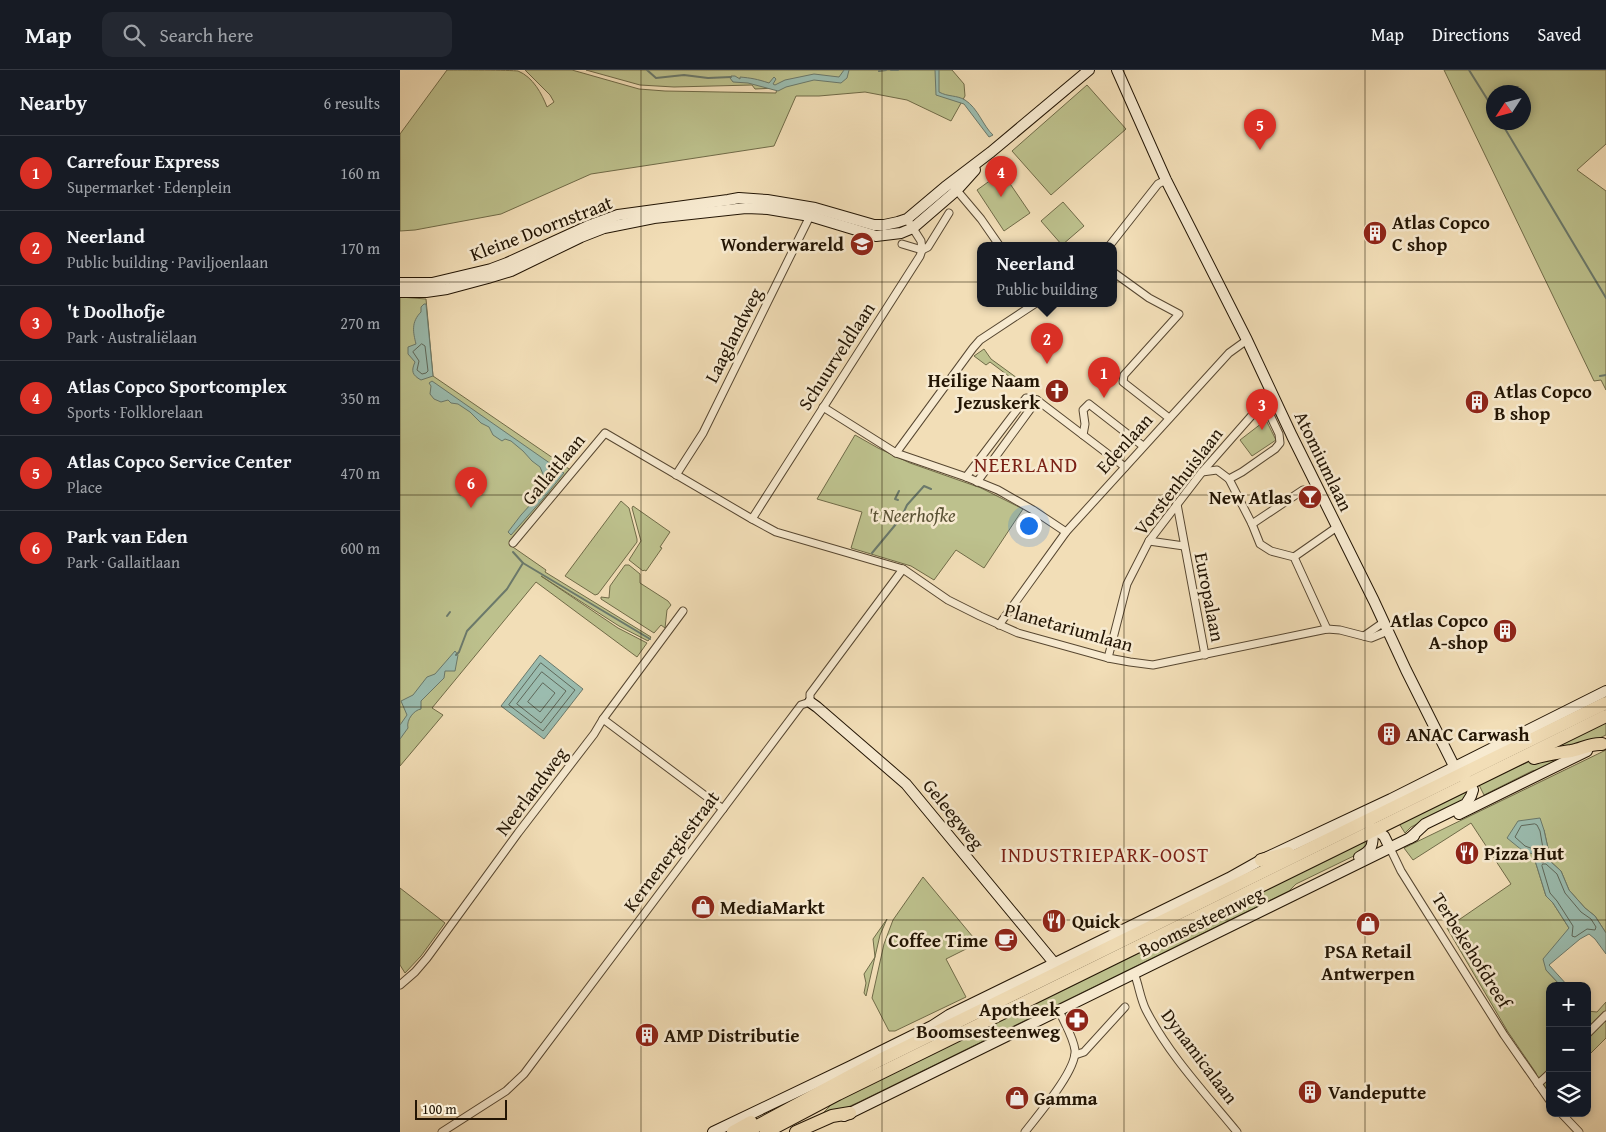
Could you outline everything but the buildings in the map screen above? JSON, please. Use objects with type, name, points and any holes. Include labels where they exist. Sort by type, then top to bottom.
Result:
[{"type":"highway","points":[[766,1132],[838,1094],[1286,873],[1462,774],[1606,703]]},
{"type":"highway","points":[[1462,774],[1518,759],[1606,716]]},
{"type":"highway","points":[[1518,759],[1524,761],[1546,754],[1571,751],[1594,743],[1604,743]]},
{"type":"highway","points":[[746,1132],[880,1060],[1303,852],[1368,826]]},
{"type":"highway","points":[[1261,860],[1291,852],[1303,852]]},
{"type":"highway","points":[[732,1132],[842,1073],[851,1066]]},
{"type":"highway","points":[[796,1132],[832,1116],[850,1113]]},
{"type":"street","name":"Kleine Doornstraat","points":[[400,292],[426,292],[447,289],[511,271],[581,237],[627,222],[746,208],[784,207],[812,212],[876,236],[901,233],[991,152],[1089,70]]},
{"type":"street","name":"Atomiumlaan","points":[[1117,70],[1166,180],[1247,340],[1406,670],[1462,774]]},
{"type":"street","points":[[1112,242],[1158,184],[1166,180]]},
{"type":"street","points":[[954,186],[997,242]]},
{"type":"street","name":"Kleine Doornstraat","points":[[400,284],[432,283],[491,269],[588,226],[618,215],[739,198],[767,200],[784,207]]},
{"type":"street","name":"Laaglandweg","points":[[676,475],[702,433],[812,212]]},
{"type":"street","name":"Schuurveldlaan","points":[[752,519],[920,256],[922,250],[928,247],[949,213]]},
{"type":"street","points":[[902,244],[922,250],[921,241],[910,223]]},
{"type":"street","points":[[1117,275],[1149,298],[1179,314],[1124,375],[1123,382],[1169,418]]},
{"type":"street","points":[[896,453],[962,360],[977,343],[1030,307]]},
{"type":"street","name":"Edenlaan","points":[[999,625],[1066,532],[1229,352],[1247,340]]},
{"type":"street","points":[[966,478],[1026,398],[1038,400],[1125,467]]},
{"type":"street","points":[[977,482],[1038,400]]},
{"type":"street","points":[[1083,435],[1085,424],[1083,410],[1089,404],[1143,446]]},
{"type":"street","points":[[823,407],[896,453],[998,490],[1066,532]]},
{"type":"street","name":"Vorstenhuislaan","points":[[1108,658],[1127,584],[1149,540],[1202,472],[1253,414],[1262,411],[1270,415],[1279,434],[1280,442],[1275,449],[1229,479]]},
{"type":"street","name":"Gallaitlaan","points":[[513,543],[605,433],[676,475]]},
{"type":"street","points":[[1202,472],[1216,470],[1229,479],[1260,544],[1271,551],[1294,557],[1337,527]]},
{"type":"street","name":"Planetariumlaan","points":[[676,475],[776,532],[903,569],[948,600],[999,625],[1018,633],[1108,658],[1153,664],[1327,629],[1340,630],[1371,638],[1386,627]]},
{"type":"street","points":[[1252,524],[1303,490]]},
{"type":"street","name":"Europalaan","points":[[1177,504],[1205,655]]},
{"type":"street","name":"Europalaan","points":[[1149,540],[1184,546]]},
{"type":"street","points":[[1294,557],[1327,629]]},
{"type":"street","name":"Kernenergiestraat","points":[[442,1132],[485,1106],[506,1091],[524,1074],[801,705],[810,702],[810,694],[903,569]]},
{"type":"street","name":"Neerlandweg","points":[[400,985],[427,958],[683,611]]},
{"type":"street","name":"Boomsesteenweg","points":[[712,1132],[932,1026],[1261,860],[1391,799],[1462,774],[1606,691]]},
{"type":"street","name":"Geleegweg","points":[[810,702],[906,784],[1055,964]]},
{"type":"street","points":[[603,719],[723,809]]},
{"type":"street","name":"Boomsesteenweg","points":[[811,1132],[1604,743]]},
{"type":"street","points":[[1410,838],[1425,824],[1466,804],[1473,790],[1462,774]]},
{"type":"street","points":[[1340,872],[1348,862],[1365,854],[1371,848],[1368,826]]},
{"type":"street","name":"Terbekehofdreef","points":[[1368,826],[1384,836],[1391,852],[1419,899],[1504,1035],[1546,1095]]},
{"type":"street","name":"Dynamicalaan","points":[[1134,973],[1140,998],[1156,1029],[1234,1131]]},
{"type":"street","points":[[1075,1055],[1084,1052],[1125,1007]]},
{"type":"street","points":[[1025,1132],[1072,1066],[1075,1055],[1074,1043],[1059,1010]]},
{"type":"street","points":[[1591,1030],[1606,1015]]},
{"type":"street","name":"Boomsesteenweg","points":[[783,1097],[806,1083],[929,1022],[949,1016]]},
{"type":"street","points":[[1538,1084],[1546,1077]]},
{"type":"street","points":[[1565,1117],[1579,1132]]},
{"type":"green space","points":[[447,70],[518,71],[528,77],[540,91],[547,107],[554,102],[550,95],[525,70],[572,70],[639,89],[776,93],[777,88],[755,89],[752,85],[674,87],[640,85],[586,70],[952,70],[964,84],[965,96],[951,121],[907,100],[865,92],[796,96],[774,146],[591,174],[501,214],[415,230],[400,231],[400,134]]},
{"type":"green space","points":[[1444,70],[1606,70],[1606,144],[1577,170],[1606,191],[1606,390],[1601,380],[1594,381]]},
{"type":"green space","points":[[1087,85],[1126,129],[1051,195],[1012,151]]},
{"type":"green space","points":[[1002,172],[1030,213],[1004,231],[977,190]]},
{"type":"green space","points":[[1063,202],[1084,226],[1065,242],[1059,242],[1041,221]]},
{"type":"green space","points":[[400,297],[426,299],[433,376],[572,471],[510,545],[546,570],[545,572],[651,637],[648,641],[619,626],[541,576],[618,628],[647,643],[637,657],[536,582],[432,708],[443,715],[400,766]]},
{"type":"green space","points":[[984,349],[991,359],[1028,386],[1026,389],[990,362],[986,365],[974,356]]},
{"type":"green space","points":[[1266,420],[1276,440],[1252,456],[1240,440]]},
{"type":"green space","name":"'t Neerhofke","points":[[855,435],[910,463],[981,488],[1023,509],[984,568],[956,550],[934,580],[911,566],[851,548],[862,512],[817,499]]},
{"type":"green space","points":[[621,501],[629,508],[637,542],[598,594],[595,595],[565,576]]},
{"type":"green space","points":[[633,506],[670,532],[660,547],[662,548],[646,571],[643,571],[629,560],[641,541]]},
{"type":"green space","points":[[625,565],[629,565],[640,574],[640,583],[668,601],[671,605],[667,610],[665,628],[661,625],[654,633],[601,599],[601,597],[609,598],[610,586]]},
{"type":"green space","points":[[1606,720],[1606,735],[1589,743],[1545,749]]},
{"type":"green space","points":[[1606,750],[1606,933],[1595,916],[1569,890],[1561,871],[1551,862],[1544,830],[1533,854],[1546,896],[1553,903],[1569,928],[1546,970],[1557,982],[1546,982],[1546,1092],[1538,1084],[1536,1073],[1508,1032],[1447,928],[1511,884],[1471,823],[1413,860],[1404,848]]},
{"type":"green space","points":[[1575,752],[1545,768],[1532,771],[1484,795],[1478,783],[1538,758]]},
{"type":"green space","points":[[1468,788],[1468,792],[1461,802],[1411,827],[1405,833],[1398,822]]},
{"type":"green space","points":[[1368,837],[1369,843],[1364,851],[1296,884],[1289,891],[859,1102],[816,1120],[833,1103]]},
{"type":"green space","points":[[923,877],[978,943],[946,959],[966,997],[895,1031],[889,1031],[872,998],[884,944],[893,920]]},
{"type":"green space","points":[[400,888],[445,923],[421,956],[405,973],[400,965]]},
{"type":"green space","points":[[887,919],[880,935],[875,957],[873,939]]},
{"type":"green space","points":[[875,957],[866,996],[864,993],[866,983],[864,974]]},
{"type":"green space","points":[[1606,1002],[1606,1038],[1591,1053],[1591,1011],[1597,1012]]},
{"type":"water","points":[[844,70],[849,70],[847,78],[841,83],[814,80],[778,91],[748,83],[733,82],[730,78],[735,76],[740,79],[740,77],[769,83],[774,77],[776,79],[773,84],[775,85],[785,80],[814,74],[839,77]]},
{"type":"water","points":[[935,70],[939,70],[939,92],[962,98],[970,103],[993,135],[989,137],[964,104],[936,95]]},
{"type":"water","points":[[424,304],[426,304],[433,376],[421,380],[413,372],[415,362],[408,354],[408,347],[416,344],[414,323]]},
{"type":"water","points":[[432,381],[564,473],[511,535],[508,532],[541,493],[545,485],[545,479],[540,467],[511,441],[505,439],[502,441],[493,435],[489,427],[481,423],[458,404],[451,403],[448,400],[441,402],[434,399],[430,394],[431,386],[429,383]]},
{"type":"water","points":[[455,651],[458,655],[455,671],[445,671],[444,678],[421,701],[421,709],[411,716],[408,728],[400,739],[400,725],[407,715],[401,701],[413,695],[427,677],[435,674]]},
{"type":"water","points":[[540,655],[583,689],[544,739],[501,706]]},
{"type":"water","points":[[1540,818],[1551,862],[1561,871],[1569,890],[1595,916],[1606,933],[1606,954],[1589,934],[1580,939],[1549,965],[1564,982],[1557,982],[1546,970],[1543,959],[1569,928],[1553,903],[1546,896],[1533,854],[1523,851],[1507,838],[1518,821]]},
{"type":"waterway","points":[[647,70],[656,78],[684,75],[708,78],[731,77]]},
{"type":"waterway","points":[[879,71],[886,70]]},
{"type":"waterway","points":[[891,70],[898,70]]},
{"type":"waterway","points":[[1469,70],[1486,97]]},
{"type":"waterway","points":[[1506,130],[1606,298]]},
{"type":"waterway","points":[[1600,376],[1606,375]]},
{"type":"waterway","points":[[872,553],[901,518],[907,505],[924,486],[931,489]]},
{"type":"waterway","points":[[898,500],[895,499],[899,491]]},
{"type":"waterway","points":[[513,552],[523,563],[650,639]]},
{"type":"waterway","points":[[456,655],[467,631],[507,589],[523,563]]},
{"type":"waterway","points":[[447,616],[450,612]]},
{"type":"place","name":"Atlas Copco Service Center","points":[[1260,150]]},
{"type":"place","name":"Atlas Copco Sportcomplex","points":[[1001,197]]},
{"type":"place","name":"Atlas Copco C shop","points":[[1375,233]]},
{"type":"place","name":"Wonderwareld","points":[[862,244]]},
{"type":"place","name":"Neerland","points":[[1047,364]]},
{"type":"place","name":"Heilige Naam Jezuskerk","points":[[1057,391]]},
{"type":"place","name":"Carrefour Express","points":[[1104,398]]},
{"type":"place","name":"Atlas Copco B shop","points":[[1477,402]]},
{"type":"place","name":"'t Doolhofje","points":[[1262,430]]},
{"type":"place","name":"New Atlas","points":[[1310,497]]},
{"type":"place","name":"Park van Eden","points":[[471,508]]},
{"type":"place","name":"Atlas Copco A-shop","points":[[1505,631]]},
{"type":"place","name":"ANAC Carwash","points":[[1389,734]]},
{"type":"place","name":"Pizza Hut","points":[[1467,853]]},
{"type":"place","name":"MediaMarkt","points":[[703,907]]},
{"type":"place","name":"Quick","points":[[1054,921]]},
{"type":"place","name":"PSA Retail Antwerpen","points":[[1368,924]]},
{"type":"place","name":"Coffee Time","points":[[1006,940]]},
{"type":"place","name":"Apotheek Boomsesteenweg","points":[[1077,1020]]},
{"type":"place","name":"AMP Distributie","points":[[647,1035]]},
{"type":"place","name":"Vandeputte","points":[[1310,1092]]},
{"type":"place","name":"Gamma","points":[[1017,1098]]},
{"type":"district","name":"NEERLAND","points":[[1026,464]]},
{"type":"district","name":"INDUSTRIEPARK-OOST","points":[[1105,854]]}]
